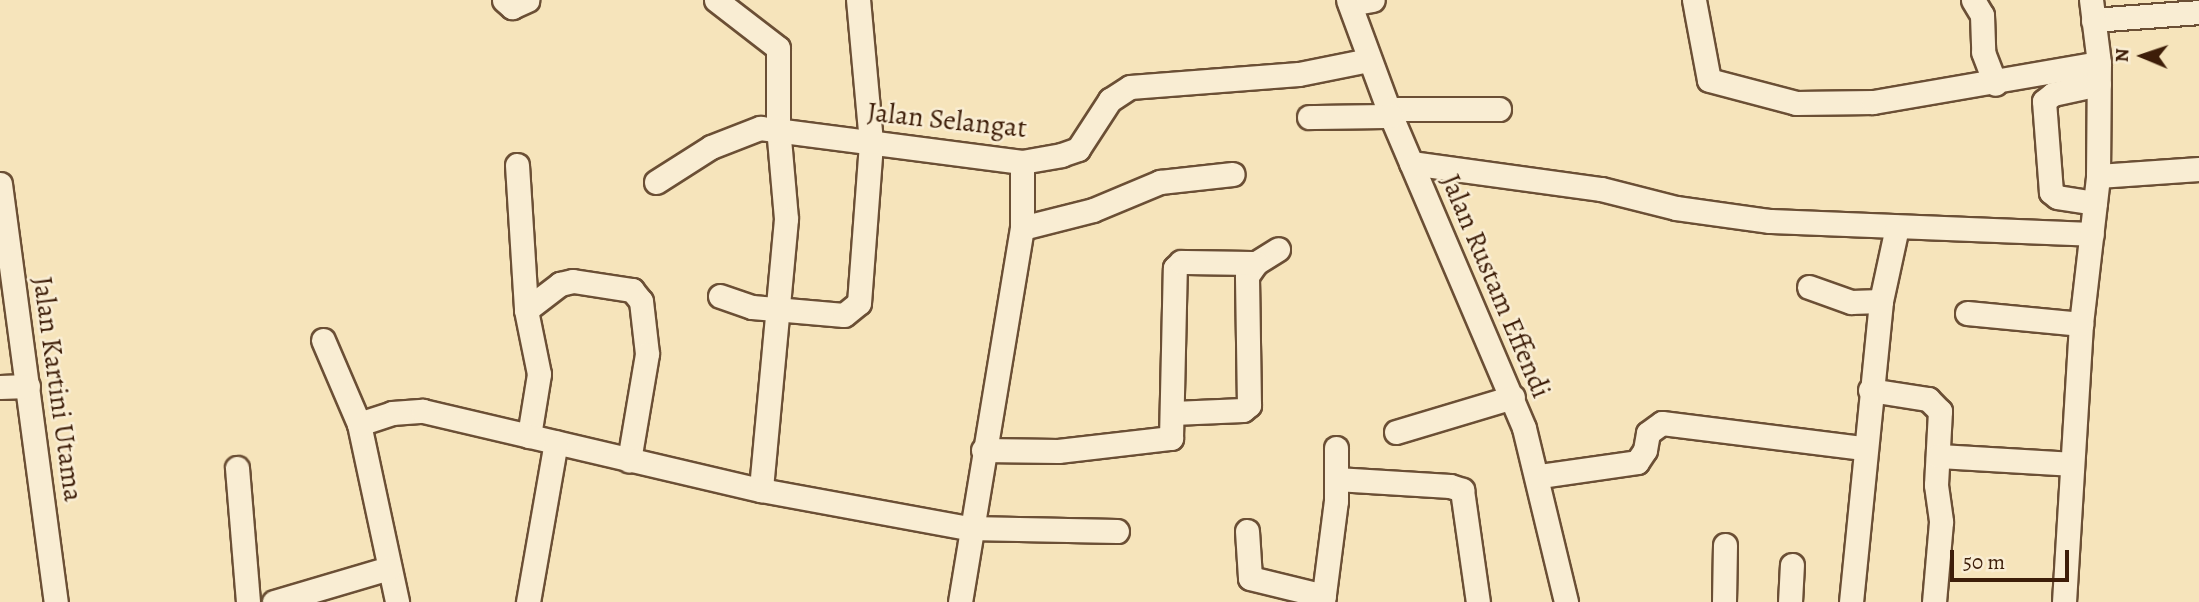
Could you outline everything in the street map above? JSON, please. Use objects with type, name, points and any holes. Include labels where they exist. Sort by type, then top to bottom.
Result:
[{"type":"street","points":[[503,0],[512,7],[528,0]]},
{"type":"street","points":[[716,0],[775,42],[778,127],[786,219],[761,490]]},
{"type":"street","points":[[720,296],[778,310],[844,316],[859,303],[871,142],[858,0]]},
{"type":"street","points":[[1349,2],[1373,0]]},
{"type":"street","points":[[1694,0],[1707,76],[1725,86],[1796,103],[1830,105],[2099,74]]},
{"type":"street","points":[[1973,0],[1982,15],[1983,52],[1995,84]]},
{"type":"street","name":"Jalan Rustam Effendi","points":[[1349,2],[1369,60],[1411,163],[1513,397],[1539,476],[1566,602]]},
{"type":"street","points":[[2064,602],[2081,324],[2098,176],[2099,74],[2092,10],[2199,12]]},
{"type":"street","name":"Jalan Selangat","points":[[778,127],[1023,162],[1078,149],[1110,100],[1130,87],[1299,74],[1369,60]]},
{"type":"street","points":[[2095,203],[2057,197],[2051,192],[2044,101],[2053,94],[2099,74]]},
{"type":"street","points":[[1308,117],[1499,110]]},
{"type":"street","points":[[656,182],[711,147],[760,128],[778,127]]},
{"type":"street","points":[[960,602],[970,528],[1022,228],[1023,162]]},
{"type":"street","points":[[1411,163],[1601,189],[1676,208],[1756,219],[2092,234]]},
{"type":"street","points":[[517,165],[526,310],[539,374],[529,436]]},
{"type":"street","points":[[2098,176],[2199,169]]},
{"type":"street","points":[[1022,228],[1093,210],[1160,181],[1233,174]]},
{"type":"street","name":"Jalan Kartini Utama","points":[[0,184],[56,602]]},
{"type":"street","points":[[1851,602],[1863,448],[1881,301],[1898,227]]},
{"type":"street","points":[[1173,413],[1242,410],[1249,405],[1247,276],[1256,263],[1278,249]]},
{"type":"street","points":[[984,450],[1058,451],[1163,441],[1173,436],[1175,268],[1181,262],[1256,263]]},
{"type":"street","points":[[526,310],[560,284],[573,281],[632,290],[641,301],[647,354],[629,460]]},
{"type":"street","points":[[1809,287],[1852,302],[1881,301]]},
{"type":"street","points":[[1966,313],[2081,324]]},
{"type":"street","points":[[323,340],[359,424],[397,602]]},
{"type":"street","points":[[0,387],[28,386]]},
{"type":"street","points":[[1870,390],[1928,399],[1938,405],[1936,501],[1941,522],[1934,602]]},
{"type":"street","points":[[1396,432],[1513,397]]},
{"type":"street","points":[[359,424],[392,413],[423,411],[761,490],[970,528],[1116,531]]},
{"type":"street","points":[[1539,476],[1637,462],[1645,450],[1648,433],[1662,423],[1863,448]]},
{"type":"street","points":[[528,602],[556,442]]},
{"type":"street","points":[[1247,531],[1250,578],[1329,597],[1336,448]]},
{"type":"street","points":[[1938,456],[2071,464]]},
{"type":"street","points":[[237,468],[248,602]]},
{"type":"street","points":[[1336,480],[1450,486],[1462,491],[1478,602]]},
{"type":"street","points":[[1724,602],[1725,545]]},
{"type":"street","points":[[1790,602],[1792,565]]},
{"type":"street","points":[[274,602],[389,568]]}]
